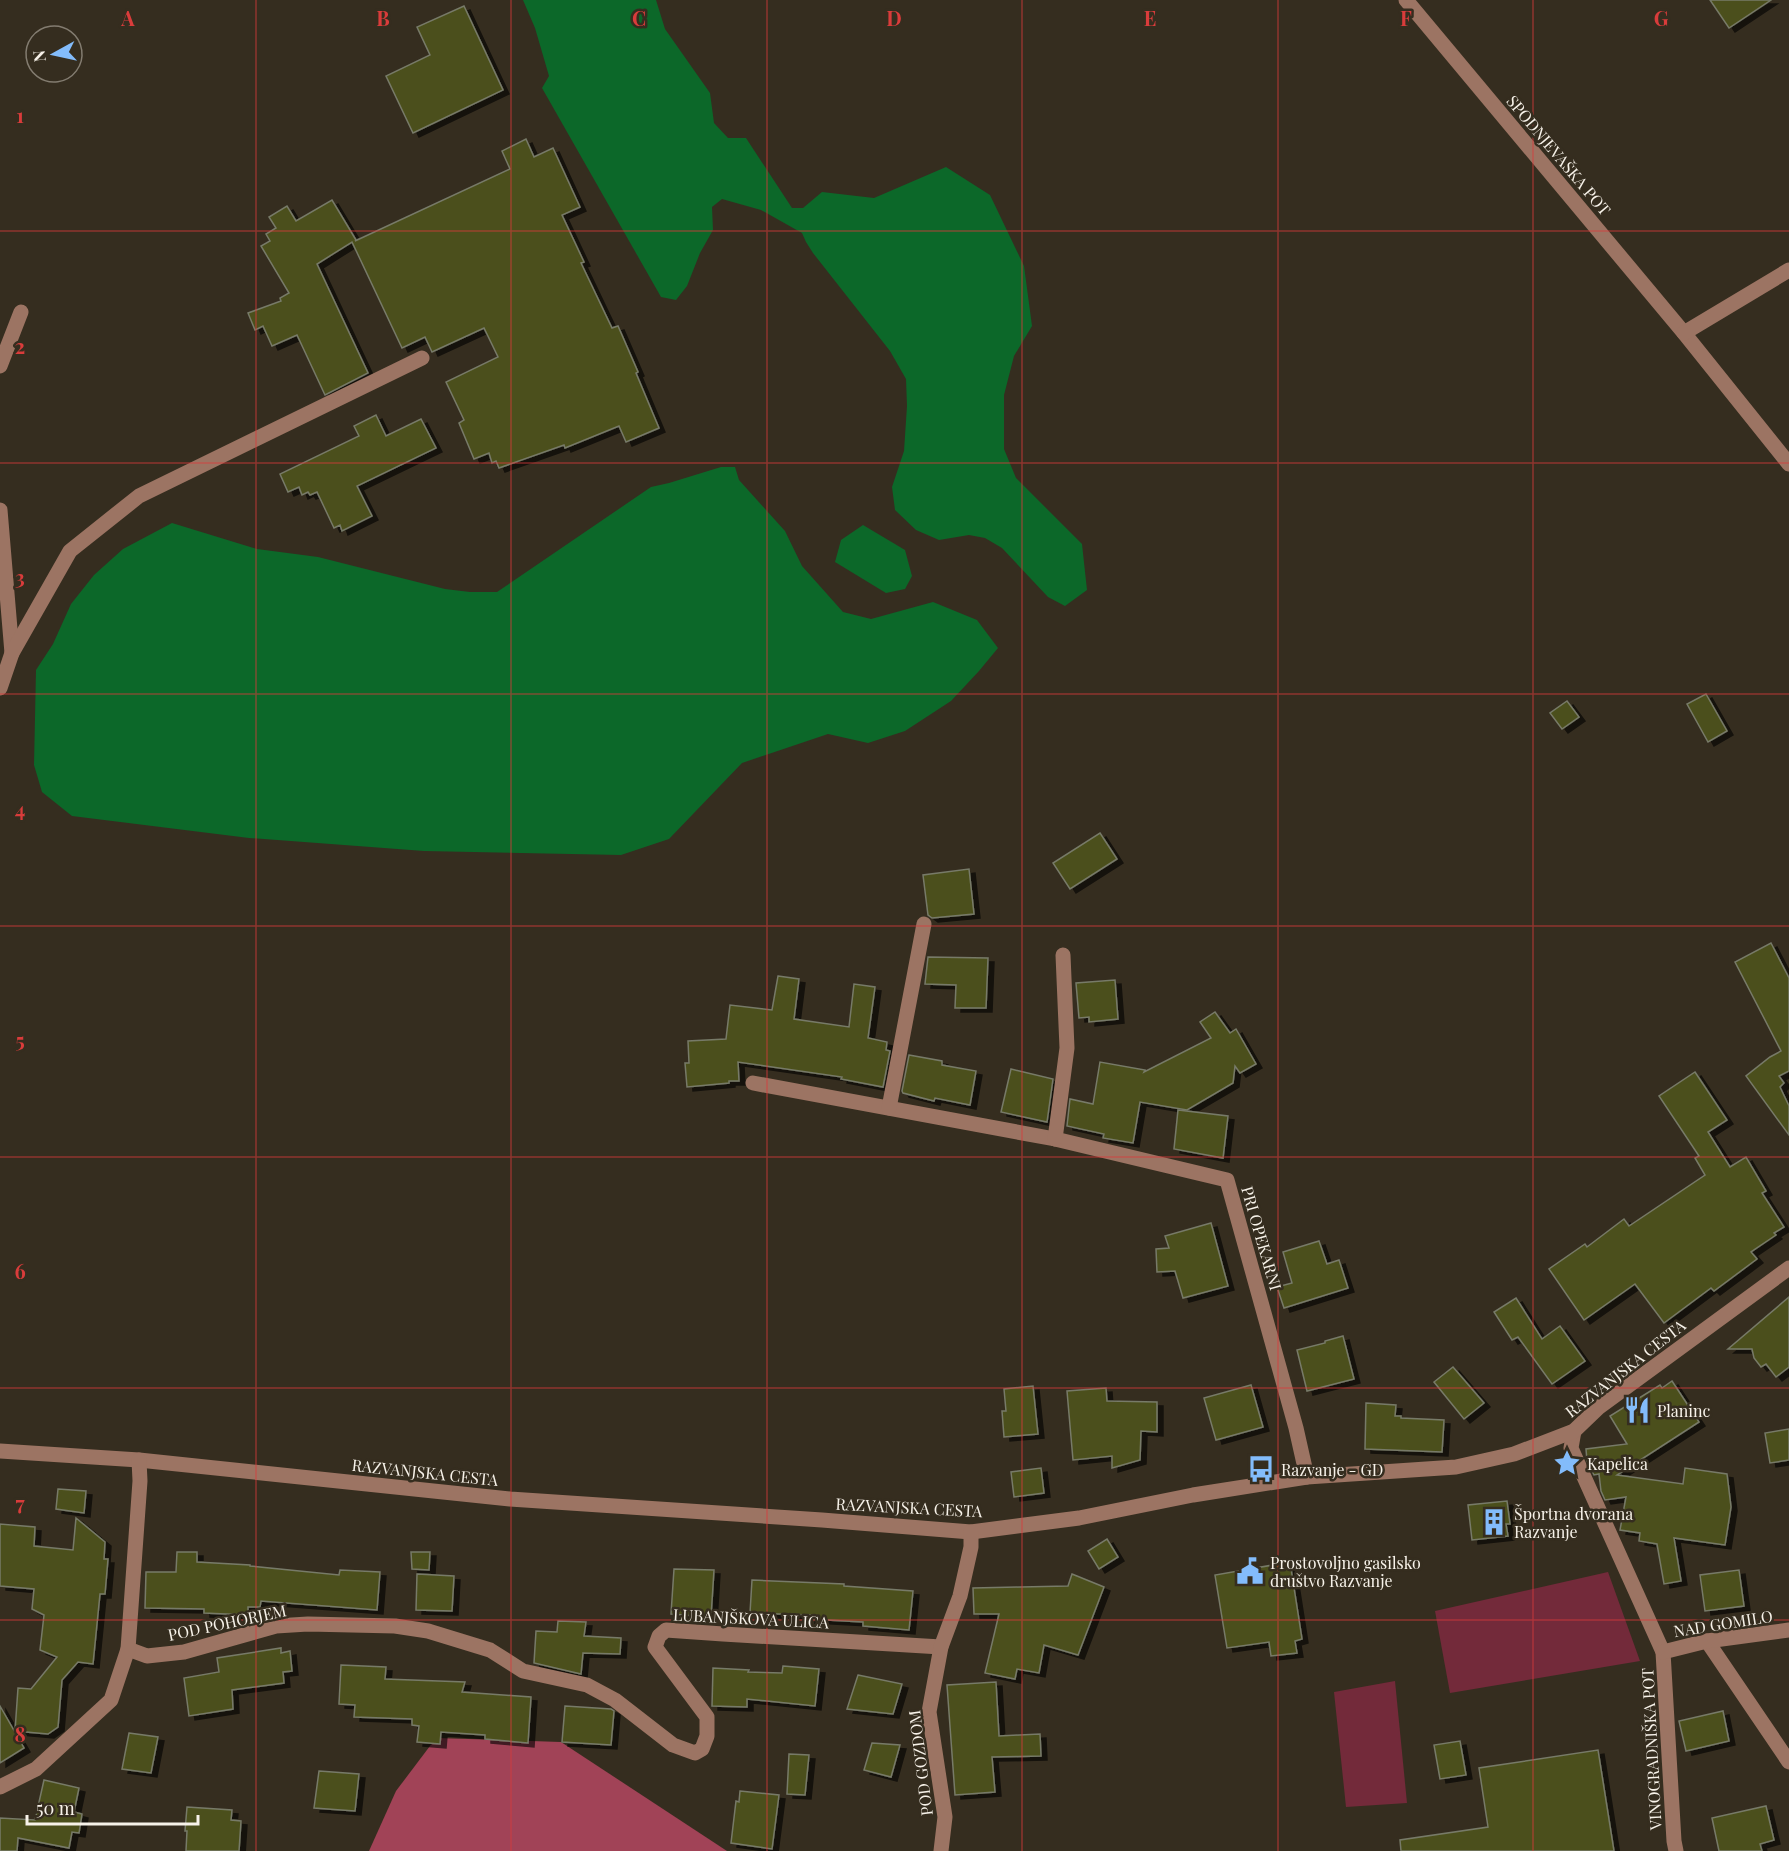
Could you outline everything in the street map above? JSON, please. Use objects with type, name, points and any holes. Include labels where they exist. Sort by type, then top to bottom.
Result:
[{"type":"street","name":"SPODNJEVAŠKA POT","points":[[1406,0],[1684,333],[1789,464]]},
{"type":"street","points":[[1684,333],[1789,270]]},
{"type":"street","points":[[0,366],[21,312]]},
{"type":"street","points":[[0,688],[12,653],[70,551],[139,496],[422,358]]},
{"type":"street","points":[[0,510],[12,653]]},
{"type":"street","points":[[889,1108],[924,924]]},
{"type":"street","points":[[1055,1138],[1067,1048],[1063,954]]},
{"type":"street","name":"PRI OPEKARNI","points":[[753,1083],[1055,1138],[1227,1180],[1296,1428],[1307,1477]]},
{"type":"street","name":"RAZVANJSKA CESTA","points":[[0,1451],[139,1460],[510,1499],[971,1532],[1079,1518],[1192,1495],[1307,1477],[1456,1467],[1514,1454],[1574,1431],[1598,1408],[1789,1268]]},
{"type":"street","name":"VINOGRADNIŠKA POT","points":[[1574,1431],[1571,1448],[1663,1652],[1676,1851]]},
{"type":"street","points":[[0,1787],[36,1769],[111,1700],[128,1649],[140,1481],[139,1460]]},
{"type":"street","name":"POD GOZDOM","points":[[941,1851],[945,1817],[929,1712],[941,1647],[960,1596],[971,1547],[971,1532]]},
{"type":"street","name":"POD POHORJEM","points":[[128,1649],[147,1656],[184,1652],[276,1626],[308,1624],[395,1626],[428,1631],[490,1650],[523,1671],[587,1685],[615,1700],[673,1745],[695,1753],[702,1749],[707,1736],[707,1717]]},
{"type":"street","name":"LUBANJŠKOVA ULICA","points":[[707,1717],[655,1647],[658,1636],[666,1630],[941,1647]]},
{"type":"street","name":"NAD GOMILO","points":[[1663,1652],[1707,1641],[1789,1630]]},
{"type":"street","points":[[1707,1641],[1789,1762]]},
{"type":"shaded area","points":[[523,0],[656,0],[665,29],[710,93],[714,123],[728,138],[746,138],[792,208],[803,208],[822,192],[874,198],[946,167],[990,195],[1024,266],[1032,326],[1014,356],[1004,395],[1004,449],[1016,478],[1082,544],[1087,590],[1065,606],[1048,597],[1002,548],[985,538],[969,535],[939,540],[916,530],[895,510],[892,487],[904,451],[906,379],[890,351],[813,253],[802,233],[761,210],[722,199],[712,207],[713,230],[700,253],[687,286],[676,300],[661,297],[542,88],[549,76],[535,28]]},
{"type":"shaded area","points":[[721,467],[735,467],[739,480],[785,531],[802,566],[843,612],[871,619],[933,602],[977,620],[998,648],[951,701],[905,731],[868,743],[828,734],[742,763],[669,839],[621,855],[424,851],[249,838],[72,816],[42,792],[34,765],[36,670],[53,644],[71,604],[94,575],[123,549],[172,523],[257,549],[318,557],[445,589],[497,592],[651,487]]},
{"type":"shaded area","points":[[863,525],[905,550],[912,576],[905,589],[886,593],[835,562],[841,540]]},
{"type":"shaded area","points":[[1608,1572],[1640,1661],[1450,1693],[1435,1611]]},
{"type":"shaded area","points":[[1395,1681],[1407,1803],[1346,1807],[1334,1692]]},
{"type":"shaded area","points":[[436,1738],[561,1742],[727,1851],[369,1851],[396,1791]]},
{"type":"building","points":[[1710,0],[1771,0],[1729,28]]},
{"type":"building","points":[[464,6],[503,90],[413,133],[386,76],[430,55],[417,27]]},
{"type":"building","points":[[526,139],[534,157],[553,148],[580,207],[562,215],[584,262],[581,263],[612,328],[618,326],[659,428],[626,442],[619,426],[565,448],[564,445],[499,468],[496,461],[492,463],[489,453],[474,459],[459,423],[464,420],[446,382],[498,357],[484,328],[432,352],[425,337],[402,348],[352,242],[317,264],[368,373],[325,395],[297,335],[272,346],[263,326],[255,330],[248,313],[281,301],[280,298],[289,293],[261,246],[270,241],[266,234],[276,228],[269,217],[287,206],[296,221],[332,200],[355,241],[510,169],[502,151]]},
{"type":"building","points":[[376,415],[386,436],[421,419],[436,448],[357,486],[372,516],[342,531],[340,525],[334,528],[317,492],[302,495],[299,487],[288,492],[280,474],[359,436],[354,426]]},
{"type":"building","points":[[1706,694],[1727,731],[1708,742],[1687,704]]},
{"type":"building","points":[[1567,701],[1579,717],[1562,729],[1550,713]]},
{"type":"building","points":[[1100,833],[1117,859],[1070,889],[1053,863]]},
{"type":"building","points":[[969,869],[974,914],[932,918],[928,915],[923,875]]},
{"type":"building","points":[[1771,943],[1789,978],[1789,1071],[1779,1076],[1784,1083],[1780,1087],[1789,1106],[1789,1135],[1746,1076],[1781,1051],[1735,962]]},
{"type":"building","points":[[928,957],[988,958],[986,1008],[955,1008],[956,985],[925,984]]},
{"type":"building","points":[[778,976],[799,979],[794,1019],[849,1027],[854,984],[875,987],[868,1038],[887,1042],[886,1050],[890,1051],[883,1087],[841,1079],[842,1077],[738,1062],[739,1081],[687,1087],[685,1063],[689,1063],[688,1041],[726,1039],[730,1005],[772,1010]]},
{"type":"building","points":[[1115,980],[1118,1019],[1089,1022],[1089,1017],[1079,1018],[1076,983]]},
{"type":"building","points":[[1215,1012],[1230,1033],[1236,1029],[1256,1064],[1240,1073],[1235,1066],[1233,1083],[1187,1110],[1140,1102],[1133,1143],[1103,1138],[1104,1134],[1067,1126],[1070,1099],[1093,1104],[1100,1062],[1145,1070],[1144,1072],[1211,1038],[1200,1022]]},
{"type":"building","points":[[909,1055],[942,1061],[942,1065],[976,1071],[970,1105],[935,1098],[934,1101],[903,1093]]},
{"type":"building","points":[[1011,1069],[1053,1079],[1047,1122],[1001,1112]]},
{"type":"building","points":[[1695,1072],[1727,1120],[1708,1132],[1730,1167],[1746,1157],[1766,1191],[1762,1193],[1784,1227],[1751,1252],[1757,1259],[1714,1291],[1711,1288],[1664,1323],[1635,1284],[1584,1320],[1549,1269],[1585,1244],[1587,1247],[1624,1219],[1629,1226],[1705,1175],[1695,1158],[1699,1156],[1659,1096]]},
{"type":"building","points":[[1178,1110],[1228,1116],[1223,1158],[1174,1149]]},
{"type":"building","points":[[1211,1223],[1228,1286],[1183,1298],[1175,1271],[1157,1272],[1156,1249],[1169,1248],[1165,1236]]},
{"type":"building","points":[[1319,1241],[1327,1264],[1339,1260],[1348,1288],[1284,1308],[1277,1287],[1292,1283],[1283,1252]]},
{"type":"building","points":[[1789,1297],[1789,1367],[1776,1377],[1766,1364],[1761,1367],[1754,1358],[1752,1349],[1728,1349]]},
{"type":"building","points":[[1516,1298],[1542,1339],[1560,1326],[1585,1361],[1552,1384],[1518,1337],[1512,1340],[1494,1312]]},
{"type":"building","points":[[1343,1336],[1354,1379],[1307,1391],[1297,1350]]},
{"type":"building","points":[[1453,1367],[1484,1403],[1464,1419],[1434,1382]]},
{"type":"building","points":[[1672,1381],[1699,1422],[1617,1475],[1683,1484],[1685,1468],[1727,1474],[1731,1507],[1725,1545],[1674,1538],[1681,1581],[1664,1584],[1657,1544],[1639,1541],[1640,1533],[1620,1530],[1626,1497],[1605,1500],[1601,1491],[1599,1474],[1594,1475],[1587,1461],[1586,1449],[1627,1444],[1610,1416],[1660,1385],[1662,1388]]},
{"type":"building","points":[[1251,1385],[1263,1427],[1216,1440],[1204,1398]]},
{"type":"building","points":[[1033,1386],[1038,1434],[1004,1437],[1002,1411],[1006,1411],[1004,1389]]},
{"type":"building","points":[[1106,1388],[1107,1401],[1157,1402],[1157,1432],[1141,1431],[1140,1460],[1112,1468],[1112,1456],[1073,1460],[1067,1391]]},
{"type":"building","points":[[1366,1403],[1396,1405],[1395,1416],[1401,1416],[1401,1418],[1444,1420],[1442,1452],[1365,1449]]},
{"type":"building","points":[[1789,1429],[1789,1460],[1770,1463],[1765,1433]]},
{"type":"building","points":[[1041,1468],[1044,1493],[1014,1497],[1011,1472]]},
{"type":"building","points":[[58,1489],[86,1491],[84,1513],[56,1509]]},
{"type":"building","name":"Športna dvorana Razvanje","points":[[1507,1501],[1510,1524],[1506,1524],[1508,1536],[1472,1540],[1468,1505]]},
{"type":"building","points":[[76,1518],[105,1542],[104,1559],[108,1559],[105,1594],[100,1594],[93,1664],[78,1662],[62,1680],[58,1727],[48,1734],[15,1731],[18,1688],[31,1689],[57,1657],[40,1650],[44,1615],[32,1609],[34,1589],[0,1586],[0,1524],[35,1527],[34,1546],[73,1550]]},
{"type":"building","points":[[1107,1539],[1118,1557],[1099,1569],[1088,1551]]},
{"type":"building","points":[[177,1552],[197,1552],[197,1562],[250,1565],[339,1575],[340,1570],[380,1572],[377,1610],[261,1601],[260,1607],[248,1607],[248,1615],[204,1613],[204,1609],[145,1608],[146,1572],[176,1572]]},
{"type":"building","points":[[411,1552],[430,1552],[429,1570],[412,1569]]},
{"type":"building","points":[[1290,1562],[1302,1639],[1295,1641],[1297,1653],[1271,1656],[1269,1642],[1227,1648],[1215,1575]]},
{"type":"building","points":[[674,1569],[714,1570],[711,1617],[671,1614]]},
{"type":"building","points":[[1739,1570],[1744,1606],[1705,1611],[1700,1575]]},
{"type":"building","points":[[417,1574],[454,1576],[452,1611],[416,1610]]},
{"type":"building","points":[[1072,1574],[1104,1587],[1078,1655],[1044,1645],[1039,1673],[1017,1669],[1015,1679],[985,1673],[999,1614],[974,1614],[973,1588],[1068,1586]]},
{"type":"building","points":[[752,1580],[844,1584],[844,1586],[913,1591],[909,1630],[863,1626],[863,1622],[809,1619],[810,1615],[750,1613]]},
{"type":"building","points":[[558,1621],[586,1622],[584,1636],[621,1638],[620,1654],[583,1653],[581,1674],[534,1663],[536,1631],[557,1632]]},
{"type":"building","points":[[281,1648],[281,1653],[290,1651],[292,1671],[283,1672],[284,1683],[232,1690],[233,1709],[189,1716],[184,1678],[219,1672],[217,1658]]},
{"type":"building","points":[[341,1665],[386,1667],[385,1679],[465,1682],[462,1692],[531,1697],[528,1743],[485,1739],[485,1735],[441,1732],[440,1744],[417,1742],[419,1726],[412,1725],[412,1719],[354,1717],[355,1705],[339,1704]]},
{"type":"building","points":[[783,1666],[819,1669],[815,1706],[747,1699],[747,1707],[712,1706],[713,1668],[782,1673]]},
{"type":"building","points":[[858,1675],[902,1684],[893,1714],[847,1709]]},
{"type":"building","points":[[996,1682],[999,1736],[1040,1734],[1041,1756],[992,1757],[995,1792],[955,1795],[947,1685]]},
{"type":"building","points":[[0,1706],[24,1748],[0,1763]]},
{"type":"building","points":[[565,1706],[614,1711],[611,1745],[562,1742]]},
{"type":"building","points":[[1723,1711],[1729,1741],[1686,1751],[1679,1721]]},
{"type":"building","points":[[129,1733],[158,1737],[151,1773],[122,1769]]},
{"type":"building","points":[[1460,1741],[1466,1775],[1440,1779],[1434,1745]]},
{"type":"building","points":[[872,1743],[900,1745],[891,1777],[864,1770]]},
{"type":"building","points":[[1598,1750],[1614,1851],[1401,1851],[1400,1840],[1488,1827],[1479,1768]]},
{"type":"building","points":[[789,1754],[809,1755],[805,1795],[787,1794]]},
{"type":"building","points":[[319,1771],[359,1774],[355,1811],[314,1808]]},
{"type":"building","points":[[44,1780],[79,1788],[74,1812],[82,1814],[79,1833],[72,1832],[69,1848],[18,1838],[17,1851],[0,1851],[0,1818],[35,1820]]},
{"type":"building","points":[[740,1791],[779,1795],[772,1849],[731,1843],[736,1801],[739,1802]]},
{"type":"building","points":[[1766,1806],[1774,1840],[1760,1844],[1762,1851],[1719,1851],[1712,1818]]},
{"type":"building","points":[[187,1807],[232,1810],[231,1820],[241,1821],[239,1851],[186,1851]]},
{"type":"place","name":"Planinc","points":[[1637,1410]]},
{"type":"place","name":"Kapelica","points":[[1567,1463]]},
{"type":"place","name":"Razvanje - GD","points":[[1261,1469]]},
{"type":"place","name":"Športna dvorana Razvanje","points":[[1494,1522]]},
{"type":"place","name":"Prostovoljno gasilsko društvo Razvanje","points":[[1250,1571]]}]
